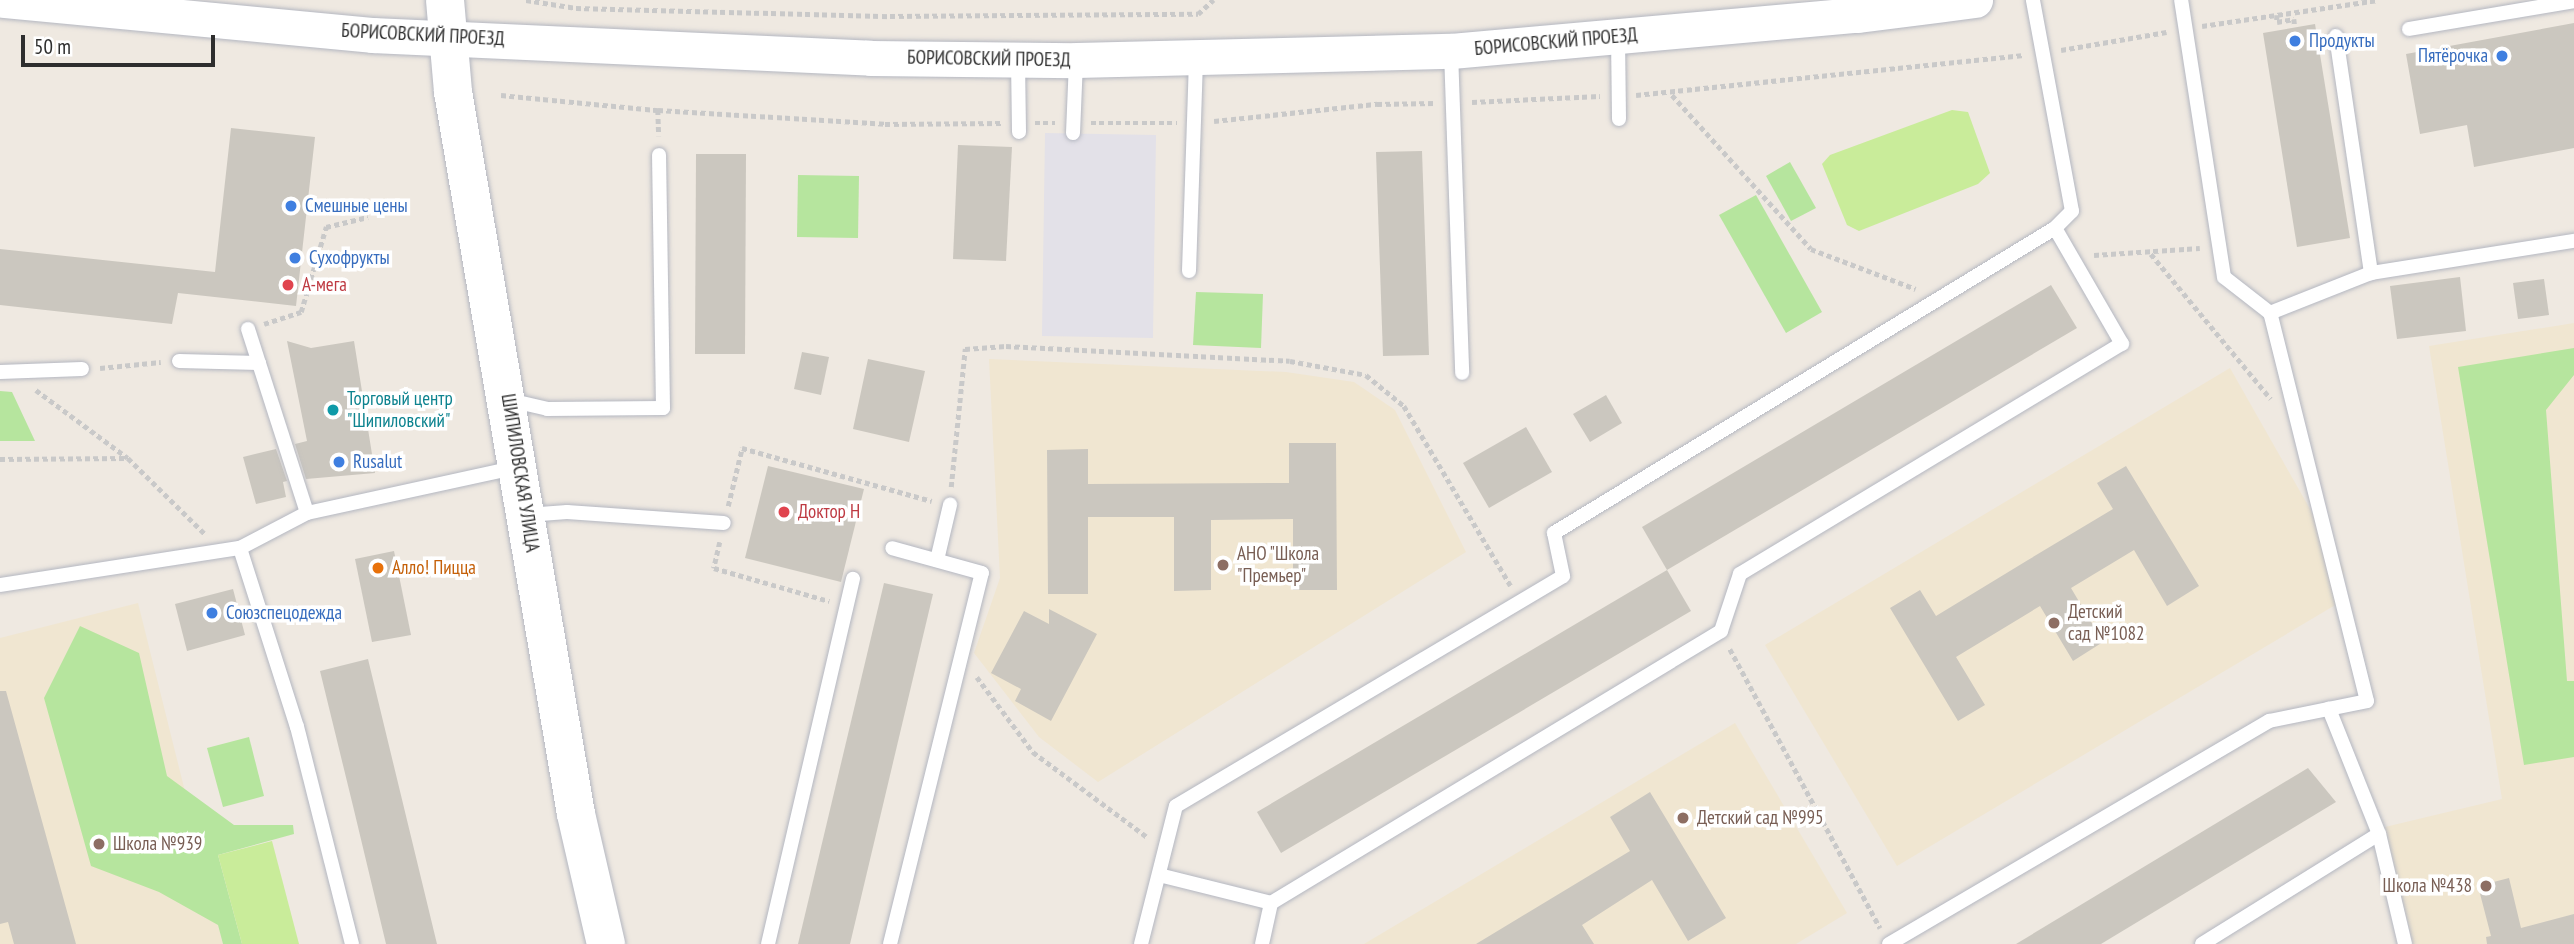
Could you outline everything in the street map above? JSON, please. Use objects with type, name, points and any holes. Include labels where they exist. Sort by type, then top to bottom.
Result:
[{"type":"main road","name":"ШИПИЛОВСКАЯ УЛИЦА","points":[[446,0],[447,37],[576,814],[606,944]]},
{"type":"street","name":"БОРИСОВСКИЙ ПРОЕЗД","points":[[3,0],[372,35],[870,58],[1018,60],[1196,60],[1451,51],[1618,37],[1975,0]]},
{"type":"lane","points":[[1141,944],[1176,806],[1563,576],[1554,533],[2055,228],[2072,211],[2033,0]]},
{"type":"lane","points":[[1885,938],[2269,721],[2367,701],[2270,313],[2224,277],[2181,0]]},
{"type":"lane","points":[[2409,29],[2574,1]]},
{"type":"lane","points":[[2336,36],[2371,273]]},
{"type":"lane","points":[[1618,37],[1619,119]]},
{"type":"lane","points":[[1451,51],[1462,373]]},
{"type":"lane","points":[[1018,60],[1019,132]]},
{"type":"lane","points":[[1073,133],[1076,60]]},
{"type":"lane","points":[[1189,271],[1196,60]]},
{"type":"lane","points":[[509,400],[547,409],[663,408],[659,155]]},
{"type":"lane","points":[[1159,875],[1271,903],[1721,631],[1740,574],[2122,344],[2055,228]]},
{"type":"lane","points":[[2270,313],[2371,273],[2574,241]]},
{"type":"lane","points":[[248,329],[307,513]]},
{"type":"lane","points":[[179,361],[259,363]]},
{"type":"lane","points":[[6,372],[82,369]]},
{"type":"lane","points":[[0,585],[240,548],[307,513],[518,467]]},
{"type":"lane","points":[[936,560],[950,506]]},
{"type":"lane","points":[[527,515],[567,512],[724,523]]},
{"type":"lane","points":[[240,548],[297,727],[352,944]]},
{"type":"lane","points":[[890,944],[982,573],[892,548]]},
{"type":"lane","points":[[768,944],[853,579]]},
{"type":"lane","points":[[2329,709],[2379,834],[2405,944]]},
{"type":"lane","points":[[2202,944],[2379,834]]},
{"type":"lane","points":[[1262,944],[1271,903]]},
{"type":"path","points":[[526,0],[576,8],[890,16],[1198,14],[1213,0]]},
{"type":"path","points":[[2277,15],[2277,22],[2294,19],[2295,27]]},
{"type":"path","points":[[1671,94],[1811,250],[1941,298]]},
{"type":"path","points":[[658,110],[659,155]]},
{"type":"path","points":[[248,329],[301,312],[326,227],[368,216]]},
{"type":"path","points":[[2072,256],[2151,254],[2219,245]]},
{"type":"path","points":[[2151,254],[2275,410]]},
{"type":"path","points":[[846,606],[714,568],[742,448],[950,506],[958,376],[965,349],[1006,346],[1290,361],[1366,375],[1404,405],[1520,601]]},
{"type":"path","points":[[82,369],[179,361]]},
{"type":"path","points":[[6,372],[128,458],[220,549]]},
{"type":"path","points":[[0,459],[128,458]]},
{"type":"path","points":[[1721,631],[1885,938]]},
{"type":"path","points":[[965,638],[975,674],[1033,752],[1165,850]]},
{"type":"shaded area","points":[[1045,133],[1156,135],[1153,338],[1042,336]]},
{"type":"shaded area","points":[[2574,323],[2574,944],[2413,944],[2385,827],[2502,799],[2429,346]]},
{"type":"shaded area","name":"АНО \"Школа \"Премьер\"","points":[[989,359],[1286,372],[1354,382],[1395,410],[1466,552],[1098,782],[1039,737],[974,653],[1000,578]]},
{"type":"shaded area","name":"Детский сад №1082","points":[[2230,368],[2344,569],[2342,601],[1897,866],[1765,645]]},
{"type":"shaded area","name":"Школа №939","points":[[138,603],[223,944],[0,944],[0,638]]},
{"type":"shaded area","name":"Детский сад №995","points":[[1735,723],[1847,913],[1796,944],[1364,944]]},
{"type":"green space","points":[[1952,110],[1968,112],[1990,173],[1978,184],[1859,231],[1847,225],[1822,164],[1830,155]]},
{"type":"green space","points":[[1790,162],[1816,208],[1791,221],[1766,176]]},
{"type":"green space","points":[[798,175],[859,176],[858,238],[797,237]]},
{"type":"green space","points":[[1756,195],[1822,312],[1786,333],[1719,215]]},
{"type":"green space","points":[[1196,292],[1263,294],[1261,348],[1193,345]]},
{"type":"green space","points":[[2574,348],[2574,375],[2546,410],[2567,681],[2574,681],[2574,757],[2524,765],[2458,367]]},
{"type":"green space","points":[[0,391],[12,392],[35,441],[0,441]]},
{"type":"green space","points":[[80,626],[139,653],[167,776],[234,825],[293,825],[294,834],[218,855],[242,944],[223,944],[218,925],[159,892],[91,866],[44,698]]},
{"type":"green space","points":[[249,737],[264,796],[223,807],[207,748]]},
{"type":"green space","points":[[272,841],[299,944],[242,944],[218,855]]},
{"type":"building","points":[[2574,23],[2574,148],[2474,167],[2467,125],[2420,134],[2406,54]]},
{"type":"building","points":[[2315,24],[2350,238],[2297,247],[2263,33]]},
{"type":"building","points":[[231,128],[315,137],[296,306],[178,293],[172,324],[0,305],[0,249],[215,272]]},
{"type":"building","points":[[958,145],[1012,147],[1006,261],[953,259]]},
{"type":"building","points":[[1422,151],[1429,355],[1383,356],[1376,152]]},
{"type":"building","points":[[696,154],[746,154],[745,354],[695,354]]},
{"type":"building","points":[[2460,277],[2466,331],[2397,339],[2390,286]]},
{"type":"building","points":[[2544,279],[2549,315],[2518,319],[2513,283]]},
{"type":"building","points":[[2051,285],[2077,328],[1667,570],[1642,527]]},
{"type":"building","name":"Торговый центр \"Шипиловский\"","points":[[287,341],[311,348],[354,341],[375,473],[306,479],[295,444],[307,441]]},
{"type":"building","points":[[802,352],[829,357],[821,395],[794,389]]},
{"type":"building","points":[[868,359],[925,371],[909,442],[853,429]]},
{"type":"building","points":[[1606,395],[1622,423],[1590,442],[1573,414]]},
{"type":"building","points":[[1526,427],[1552,472],[1489,508],[1463,463]]},
{"type":"building","points":[[1289,443],[1336,443],[1337,590],[1293,590],[1293,519],[1211,520],[1211,590],[1174,591],[1174,517],[1088,517],[1088,594],[1048,594],[1047,450],[1088,449],[1088,484],[1289,483]]},
{"type":"building","points":[[276,449],[287,481],[283,482],[286,497],[256,504],[243,457]]},
{"type":"building","points":[[768,466],[864,489],[841,582],[745,558]]},
{"type":"building","points":[[2126,466],[2199,586],[2167,606],[2134,550],[2071,588],[2103,642],[2073,661],[2040,606],[1956,657],[1985,705],[1958,721],[1890,608],[1920,590],[1936,616],[2113,509],[2097,483]]},
{"type":"building","points":[[394,551],[411,635],[372,642],[355,559]]},
{"type":"building","points":[[1667,570],[1691,611],[1281,853],[1257,812]]},
{"type":"building","points":[[884,583],[933,594],[850,944],[798,944]]},
{"type":"building","points":[[233,589],[245,635],[187,651],[175,604]]},
{"type":"building","points":[[1049,609],[1097,634],[1051,721],[1015,701],[1021,689],[991,673],[1024,611],[1049,624]]},
{"type":"building","points":[[368,659],[437,944],[386,944],[320,671]]},
{"type":"building","points":[[0,691],[6,691],[76,944],[14,944],[8,922],[0,924]]},
{"type":"building","points":[[2308,768],[2336,802],[2101,944],[2016,944]]},
{"type":"building","points":[[1650,792],[1726,918],[1688,941],[1652,880],[1582,925],[1594,944],[1476,944],[1630,851],[1610,817]]},
{"type":"building","points":[[2509,878],[2521,928],[2574,914],[2574,944],[2487,944],[2486,937],[2491,936],[2478,886]]},
{"type":"place","name":"Продукты","points":[[2295,41]]},
{"type":"place","name":"Пятёрочка","points":[[2502,56]]},
{"type":"place","name":"Смешные цены","points":[[291,206]]},
{"type":"place","name":"Сухофрукты","points":[[295,258]]},
{"type":"place","name":"А-мега","points":[[288,285]]},
{"type":"place","name":"Торговый центр \"Шипиловский\"","points":[[333,410]]},
{"type":"place","name":"Rusalut","points":[[339,462]]},
{"type":"place","name":"Доктор Н","points":[[784,512]]},
{"type":"place","name":"АНО \"Школа \"Премьер\"","points":[[1223,565]]},
{"type":"place","name":"Алло! Пицца","points":[[378,568]]},
{"type":"place","name":"Союзспецодежда","points":[[212,613]]},
{"type":"place","name":"Детский сад №1082","points":[[2054,623]]},
{"type":"place","name":"Детский сад №995","points":[[1683,818]]},
{"type":"place","name":"Школа №939","points":[[99,844]]},
{"type":"place","name":"Школа №438","points":[[2486,886]]}]
